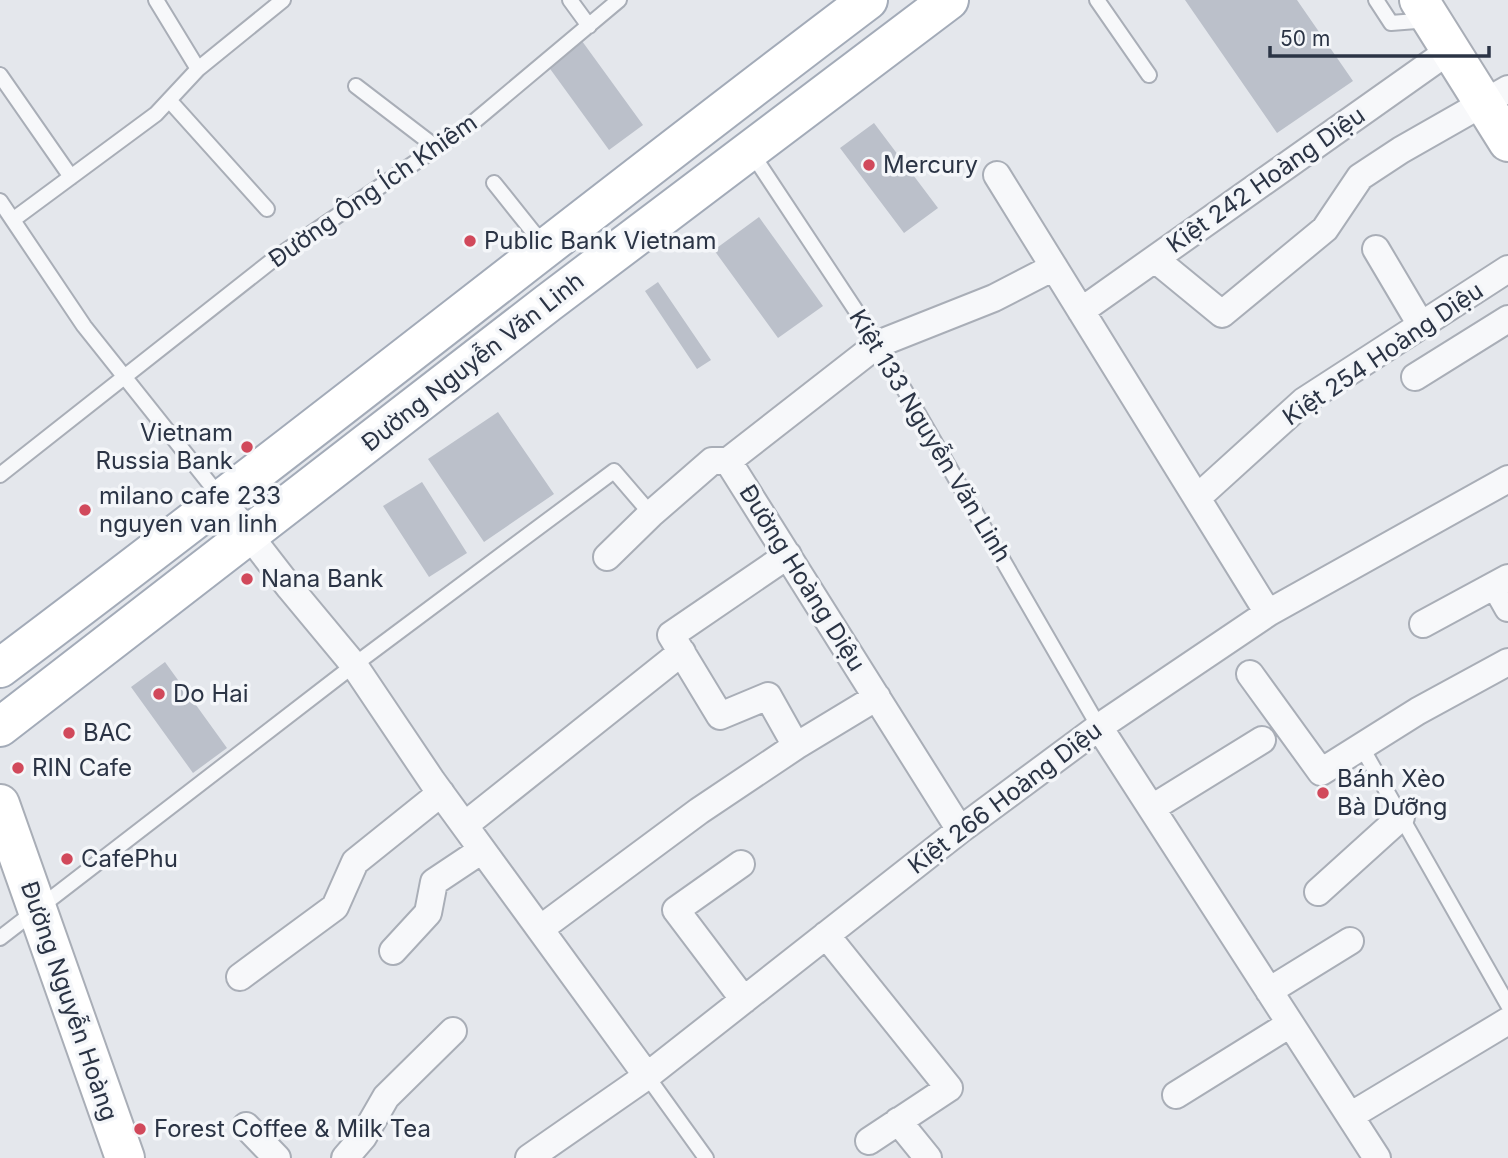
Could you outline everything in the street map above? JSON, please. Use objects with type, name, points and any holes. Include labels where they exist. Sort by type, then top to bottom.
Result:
[{"type":"main road","name":"Đường Nguyễn Văn Linh","points":[[0,668],[222,500],[868,0]]},
{"type":"main road","name":"Đường Nguyễn Văn Linh","points":[[0,727],[548,303],[949,0]]},
{"type":"main road","points":[[1434,23],[1496,96],[1508,142]]},
{"type":"main road","points":[[747,92],[763,141]]},
{"type":"main road","name":"Đường Nguyễn Hoàng","points":[[0,804],[125,1158]]},
{"type":"street","name":"Kiệt 242 Hoàng Diệu","points":[[1082,311],[1155,259],[1434,23]]},
{"type":"street","points":[[1155,259],[1222,314],[1325,229],[1360,177],[1401,150],[1496,96]]},
{"type":"street","points":[[997,174],[1268,613]]},
{"type":"street","points":[[1376,249],[1421,326]]},
{"type":"street","points":[[728,461],[878,344],[994,298],[1054,267]]},
{"type":"street","name":"Kiệt 254 Hoàng Diệu","points":[[1197,498],[1304,401],[1508,269]]},
{"type":"street","points":[[1415,377],[1508,319]]},
{"type":"street","name":"Đường Hoàng Diệu","points":[[607,557],[712,461],[728,461],[960,830]]},
{"type":"street","name":"Kiệt 266 Hoàng Diệu","points":[[529,1158],[647,1076],[960,830],[1099,727],[1268,613],[1506,484]]},
{"type":"street","points":[[222,500],[290,588],[355,665],[441,793],[647,1076]]},
{"type":"street","points":[[788,555],[671,635],[720,716],[768,696],[796,746]]},
{"type":"street","points":[[1423,624],[1502,582],[1508,608]]},
{"type":"street","points":[[465,825],[682,652]]},
{"type":"street","points":[[1250,674],[1321,772],[1418,711],[1508,662]]},
{"type":"street","points":[[540,929],[699,811],[796,746],[877,697]]},
{"type":"street","points":[[1099,727],[1377,1158]]},
{"type":"street","points":[[1152,808],[1262,740]]},
{"type":"street","points":[[240,977],[335,907],[355,862],[441,793]]},
{"type":"street","points":[[1318,892],[1401,817]]},
{"type":"street","points":[[393,951],[428,913],[434,882],[482,850]]},
{"type":"street","points":[[741,864],[676,910],[744,1000]]},
{"type":"street","points":[[826,934],[949,1088],[869,1141]]},
{"type":"street","points":[[1269,991],[1350,941]]},
{"type":"street","points":[[1350,1116],[1508,1021]]},
{"type":"street","points":[[1177,1095],[1290,1024]]},
{"type":"street","points":[[352,1156],[386,1097],[453,1031]]},
{"type":"street","points":[[898,1122],[928,1158]]},
{"type":"street","points":[[246,1126],[277,1158]]},
{"type":"lane","points":[[156,0],[198,69]]},
{"type":"lane","points":[[14,219],[156,114],[198,69],[283,0]]},
{"type":"lane","points":[[570,0],[589,26]]},
{"type":"lane","name":"Đường Ông Ích Khiêm","points":[[0,475],[274,259],[470,125],[619,0]]},
{"type":"lane","points":[[1097,0],[1149,75]]},
{"type":"lane","points":[[1376,0],[1391,23],[1434,23]]},
{"type":"lane","points":[[0,75],[71,177]]},
{"type":"lane","points":[[356,86],[438,148]]},
{"type":"lane","points":[[169,100],[267,209]]},
{"type":"lane","name":"Kiệt 133 Nguyễn Văn Linh","points":[[763,141],[1099,727]]},
{"type":"lane","points":[[494,183],[547,249]]},
{"type":"lane","points":[[0,201],[84,326],[222,500]]},
{"type":"lane","points":[[0,938],[355,665],[614,471],[651,514]]},
{"type":"lane","points":[[1361,746],[1508,1005]]},
{"type":"lane","points":[[647,1076],[706,1158]]},
{"type":"building","points":[[1185,0],[1297,0],[1353,81],[1277,133]]},
{"type":"building","points":[[582,41],[643,125],[609,150],[548,66]]},
{"type":"building","points":[[874,123],[938,208],[904,233],[840,148]]},
{"type":"building","points":[[759,217],[823,306],[778,338],[714,250]]},
{"type":"building","points":[[658,282],[711,360],[697,369],[645,291]]},
{"type":"building","points":[[498,412],[554,494],[484,542],[428,459]]},
{"type":"building","points":[[422,482],[467,553],[429,577],[383,506]]},
{"type":"building","points":[[165,662],[227,748],[193,773],[131,687]]},
{"type":"place","name":"Mercury","points":[[869,165]]},
{"type":"place","name":"Public Bank Vietnam","points":[[470,241]]},
{"type":"place","name":"Vietnam Russia Bank","points":[[247,447]]},
{"type":"place","name":"milano cafe 233 nguyen van linh","points":[[85,510]]},
{"type":"place","name":"Nana Bank","points":[[247,579]]},
{"type":"place","name":"Do Hai","points":[[159,694]]},
{"type":"place","name":"BAC","points":[[69,733]]},
{"type":"place","name":"RIN Cafe","points":[[18,768]]},
{"type":"place","name":"Bánh Xèo Bà Dưỡng","points":[[1323,793]]},
{"type":"place","name":"CafePhu","points":[[67,859]]},
{"type":"place","name":"Forest Coffee & Milk Tea","points":[[140,1129]]}]
